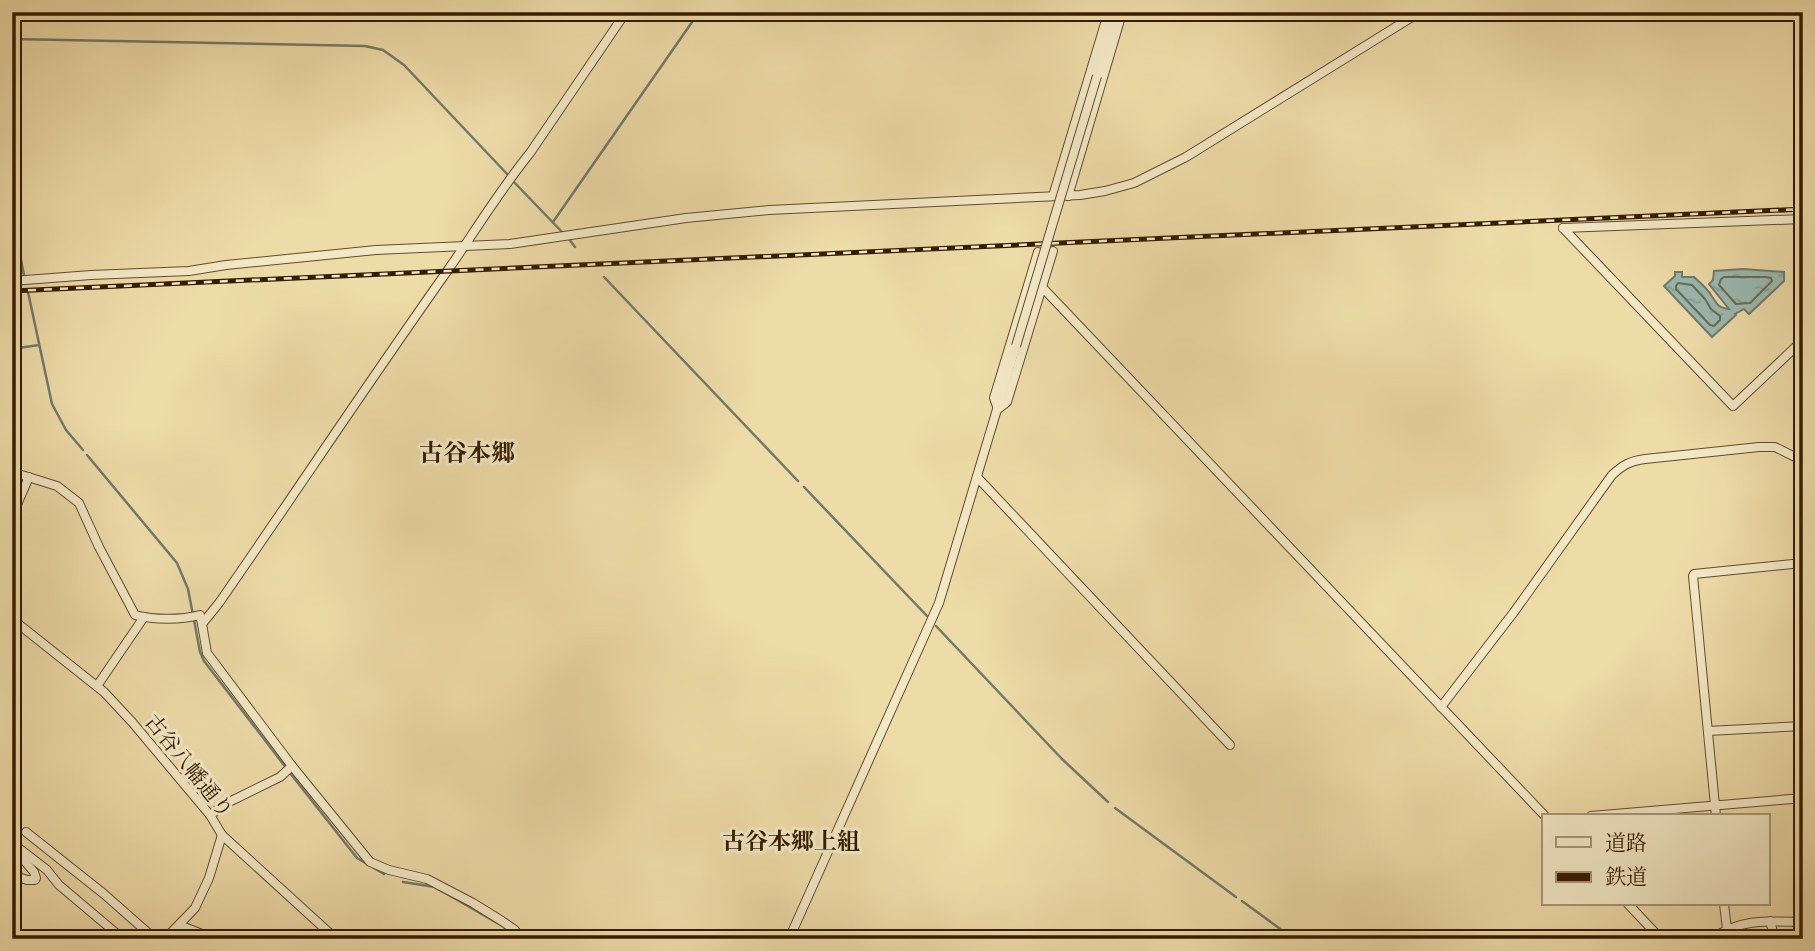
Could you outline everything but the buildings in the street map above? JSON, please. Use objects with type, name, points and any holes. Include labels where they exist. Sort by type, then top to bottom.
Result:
[{"type":"street","points":[[202,624],[626,12]]},
{"type":"street","points":[[789,939],[939,603],[1115,12]]},
{"type":"street","points":[[1068,196],[1120,20],[1115,12]]},
{"type":"street","points":[[1054,196],[1107,17],[1115,12]]},
{"type":"street","points":[[12,281],[190,271],[376,250],[510,244],[686,218],[769,210],[1068,196],[1105,191],[1134,183],[1186,157],[1420,12]]},
{"type":"street","points":[[1803,219],[1563,228],[1732,406],[1803,340]]},
{"type":"street","points":[[998,409],[1007,402],[1053,251]]},
{"type":"street","points":[[998,409],[994,398],[1038,252]]},
{"type":"street","points":[[1042,287],[1543,814]]},
{"type":"street","points":[[1441,708],[1621,466],[1630,461],[1759,447],[1775,447],[1803,461]]},
{"type":"street","points":[[12,472],[57,486],[79,503],[135,615],[200,615],[207,653],[292,766],[370,862],[389,870],[427,879],[502,921],[515,930],[519,939]]},
{"type":"street","points":[[12,516],[29,477]]},
{"type":"street","points":[[977,477],[1230,745]]},
{"type":"street","points":[[1803,491],[1798,512],[1802,563],[1803,661]]},
{"type":"street","points":[[1716,814],[1693,576],[1802,563]]},
{"type":"street","points":[[97,686],[144,617]]},
{"type":"street","name":"古谷八幡通り","points":[[12,619],[97,686],[132,722],[210,815],[222,835],[336,939]]},
{"type":"street","points":[[1708,731],[1803,726]]},
{"type":"street","points":[[210,815],[229,802],[281,777],[292,766]]},
{"type":"street","points":[[1614,814],[1803,798]]},
{"type":"street","points":[[26,832],[155,939]]},
{"type":"street","points":[[165,939],[195,908],[209,878],[222,835]]},
{"type":"street","points":[[12,844],[36,878],[27,880],[12,875]]},
{"type":"street","points":[[12,844],[47,870],[59,885],[122,939]]},
{"type":"street","points":[[1630,906],[1661,939]]},
{"type":"street","points":[[1724,906],[1727,929]]},
{"type":"street","points":[[1770,921],[1775,939]]},
{"type":"street","points":[[1712,939],[1727,929],[1753,922],[1803,922]]},
{"type":"street","points":[[179,925],[212,938],[222,939]]},
{"type":"water","points":[[1743,269],[1784,272],[1784,281],[1749,314],[1744,309],[1735,314],[1712,337],[1664,286],[1675,276],[1675,272],[1682,272],[1682,277],[1694,277],[1718,305],[1729,309],[1709,284],[1713,280],[1714,271]]},
{"type":"waterway","points":[[553,222],[699,12]]},
{"type":"waterway","points":[[12,39],[365,46],[383,50],[404,65],[509,176]]},
{"type":"waterway","points":[[513,181],[563,233]]},
{"type":"waterway","points":[[12,215],[24,275]]},
{"type":"waterway","points":[[569,239],[575,247]]},
{"type":"waterway","points":[[604,277],[798,481]]},
{"type":"waterway","points":[[28,292],[52,404],[66,430],[83,450]]},
{"type":"waterway","points":[[12,349],[39,345]]},
{"type":"waterway","points":[[87,455],[177,563],[188,589],[193,615]]},
{"type":"waterway","points":[[804,487],[928,617]]},
{"type":"waterway","points":[[1803,512],[1803,531]]},
{"type":"waterway","points":[[194,620],[204,661],[287,769]]},
{"type":"waterway","points":[[936,626],[1062,759],[1108,802]]},
{"type":"waterway","points":[[290,773],[357,858],[384,874]]},
{"type":"waterway","points":[[1115,808],[1236,897]]},
{"type":"waterway","points":[[403,882],[435,887],[504,927],[512,939]]},
{"type":"waterway","points":[[1242,901],[1294,939]]},
{"type":"railway","points":[[12,291],[1803,209]]},
{"type":"district","name":"古谷本郷","points":[[467,453]]},
{"type":"district","name":"古谷本郷上組","points":[[791,841]]}]
